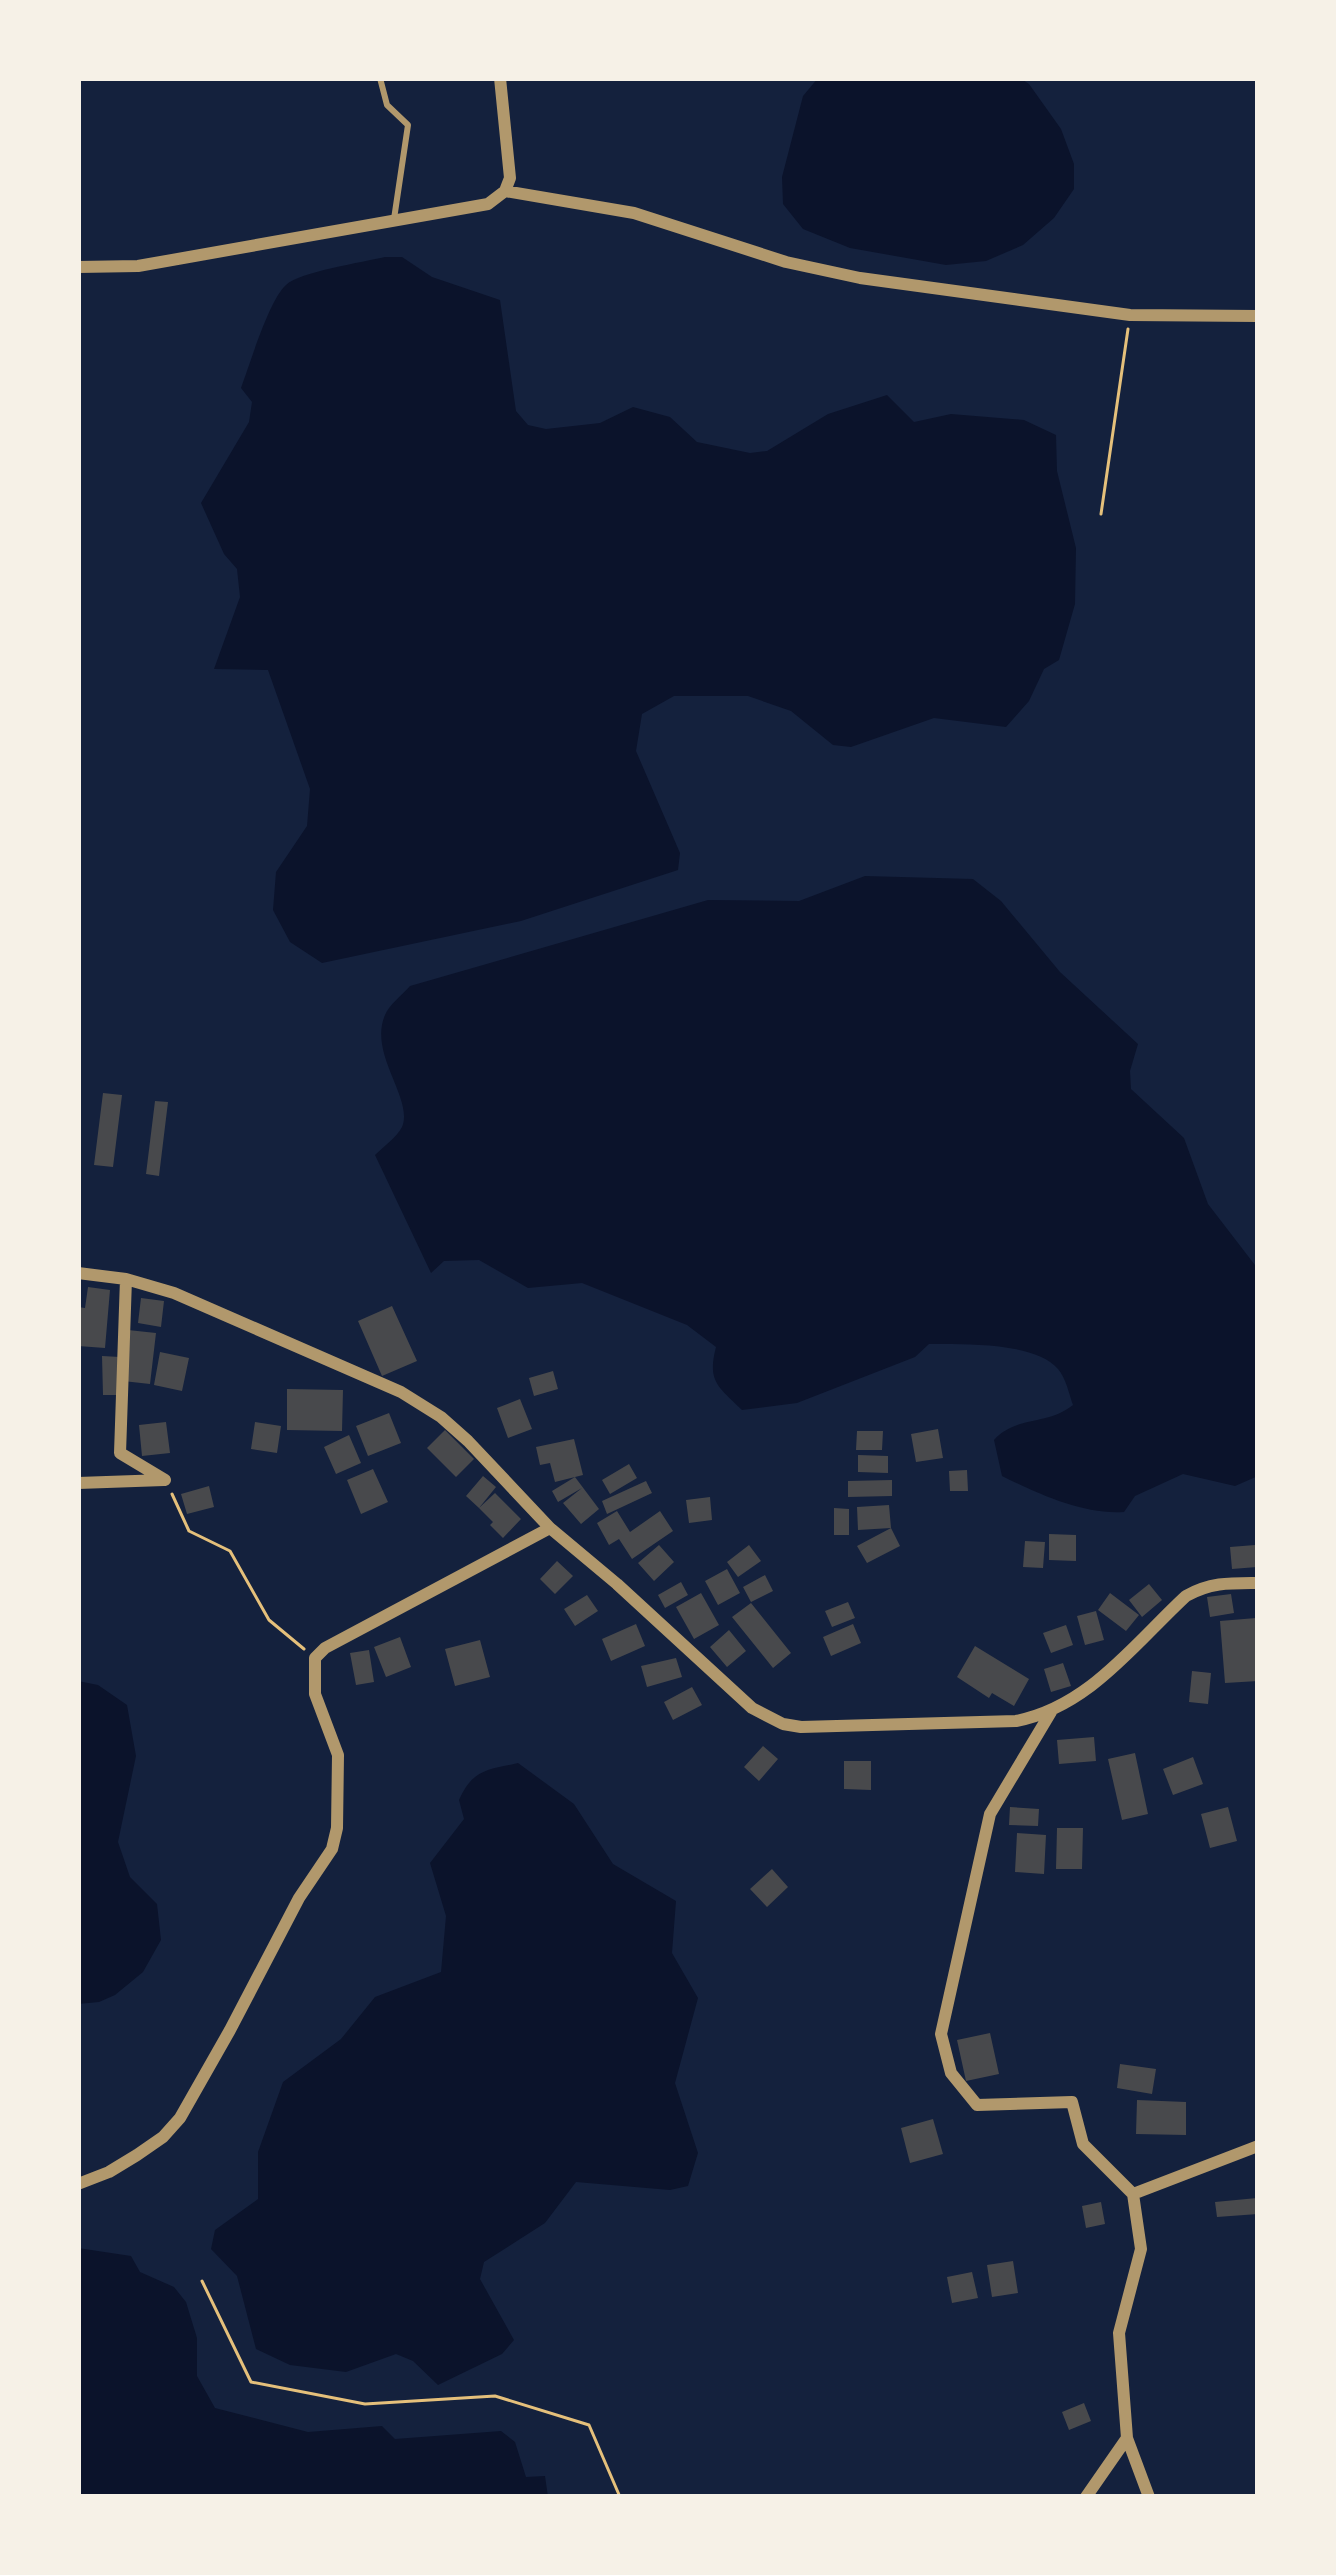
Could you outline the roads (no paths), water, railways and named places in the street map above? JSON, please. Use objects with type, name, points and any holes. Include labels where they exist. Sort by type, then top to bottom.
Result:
[{"type":"street","points":[[78,267],[138,266],[488,204],[505,190],[510,178],[500,78]]},
{"type":"street","points":[[505,190],[634,213],[786,262],[860,278],[1130,315],[1258,316]]},
{"type":"street","points":[[78,1273],[126,1279],[174,1293],[422,1404],[468,1441],[550,1528],[752,1708],[783,1724],[1016,1721],[1052,1711],[1103,1677],[1186,1596],[1219,1582],[1258,1583]]},
{"type":"street","points":[[78,1483],[165,1480],[120,1453],[126,1279]]},
{"type":"street","points":[[78,2184],[137,2155],[180,2118],[299,1898],[332,1849],[338,1828],[338,1755],[315,1694],[315,1658],[325,1648],[550,1528]]},
{"type":"street","points":[[1052,1711],[990,1814],[941,2034],[951,2073],[977,2105],[1072,2102],[1083,2144],[1132,2194],[1141,2249],[1118,2333],[1126,2438],[1149,2497]]},
{"type":"street","points":[[1132,2194],[1258,2146]]},
{"type":"street","points":[[1086,2497],[1126,2438]]},
{"type":"lane","points":[[380,78],[387,105],[408,125],[393,221]]},
{"type":"water","points":[[818,78],[1020,78],[1061,129],[1074,164],[1074,189],[1054,218],[1023,245],[986,261],[946,265],[850,248],[803,229],[783,204],[782,177],[803,96]]},
{"type":"water","points":[[402,257],[432,277],[500,300],[516,411],[528,425],[546,429],[600,423],[633,407],[670,417],[697,442],[750,453],[767,451],[828,414],[887,395],[914,422],[951,414],[1024,420],[1056,435],[1057,471],[1076,548],[1075,604],[1059,660],[1044,669],[1029,701],[1006,727],[934,718],[851,747],[833,745],[791,711],[748,696],[674,696],[642,714],[636,751],[680,853],[678,870],[521,921],[322,963],[290,942],[273,910],[276,872],[307,826],[310,789],[268,670],[214,669],[240,597],[237,569],[224,554],[201,503],[249,422],[252,402],[241,388],[280,293],[304,276]]},
{"type":"water","points":[[865,876],[973,879],[1001,901],[1060,972],[1138,1044],[1130,1071],[1131,1089],[1184,1138],[1208,1204],[1258,1269],[1258,1476],[1235,1486],[1183,1474],[1135,1496],[1124,1512],[1077,1507],[1002,1476],[994,1440],[1012,1427],[1073,1405],[1058,1369],[1033,1354],[998,1346],[929,1344],[915,1357],[797,1403],[742,1410],[714,1376],[716,1347],[687,1325],[582,1283],[528,1288],[479,1260],[444,1261],[431,1273],[375,1155],[402,1127],[402,1103],[381,1030],[387,1011],[410,986],[708,900],[799,901]]},
{"type":"water","points":[[78,1681],[98,1685],[127,1705],[136,1756],[118,1842],[130,1877],[157,1904],[161,1940],[143,1972],[115,1995],[78,2004]]},
{"type":"water","points":[[518,1763],[574,1804],[613,1864],[676,1901],[672,1953],[698,1998],[675,2083],[698,2153],[688,2186],[670,2190],[576,2182],[545,2223],[484,2262],[480,2279],[514,2340],[502,2354],[438,2385],[413,2361],[396,2354],[346,2372],[290,2365],[256,2349],[237,2276],[211,2249],[215,2230],[258,2199],[258,2152],[283,2082],[341,2039],[375,1997],[441,1972],[446,1916],[430,1863],[464,1819],[459,1800],[470,1782],[489,1770]]},
{"type":"water","points":[[78,2248],[131,2256],[140,2272],[174,2287],[186,2302],[197,2338],[197,2376],[215,2408],[308,2432],[382,2426],[395,2439],[501,2431],[515,2442],[526,2477],[545,2476],[548,2497],[78,2497]]}]
